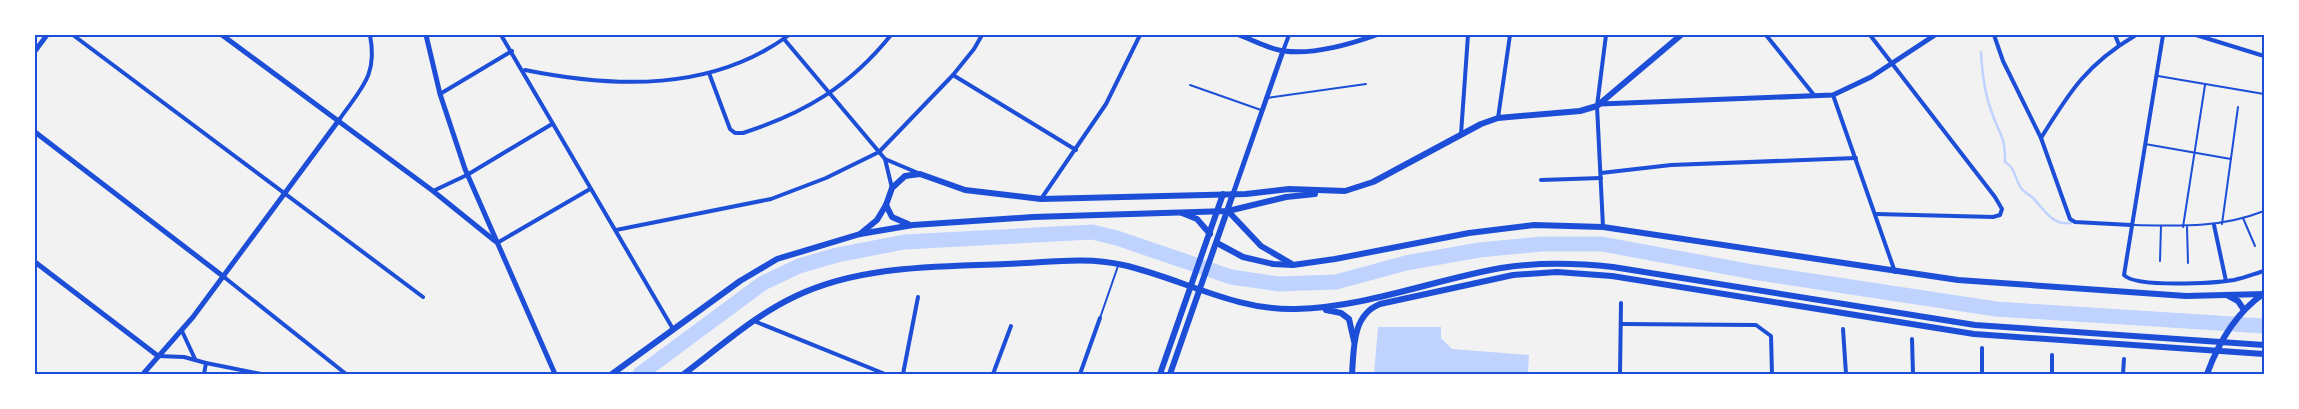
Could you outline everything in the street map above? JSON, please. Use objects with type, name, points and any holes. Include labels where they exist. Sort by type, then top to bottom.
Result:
[{"type":"main road","points":[[860,234],[877,220],[886,205],[892,188],[904,176],[920,174],[964,190],[1041,200],[1233,194],[1289,189],[1345,191],[1373,182],[1462,134],[1498,118],[1580,111],[1598,105],[1681,35]]},
{"type":"main road","points":[[612,374],[740,281],[776,259],[860,234],[913,225],[1179,211],[1228,211],[1286,197],[1334,191]]},
{"type":"main road","points":[[1160,374],[1223,194]]},
{"type":"main road","points":[[1170,374],[1233,194]]},
{"type":"main road","points":[[886,205],[896,220],[913,225]]},
{"type":"main road","points":[[1179,211],[1197,219],[1210,234]]},
{"type":"main road","points":[[1228,211],[1261,246],[1293,265]]},
{"type":"main road","points":[[1217,243],[1232,252],[1254,260],[1293,265],[1335,259],[1469,233],[1534,226],[1603,227],[1958,280],[2186,296],[2223,293],[2264,294]]},
{"type":"main road","points":[[684,374],[754,322],[795,296],[823,285],[855,276],[905,269],[1054,261],[1119,264],[1264,308],[1318,308],[1367,300],[1501,268],[1542,264],[1574,264],[1621,268],[1975,325],[2264,345]]},
{"type":"main road","points":[[1354,342],[1365,312],[1380,304],[1500,277],[1557,272],[1612,276],[1974,334],[2264,354]]},
{"type":"main road","points":[[2223,293],[2238,301],[2244,311]]},
{"type":"main road","points":[[2207,374],[2217,351],[2228,333],[2244,311],[2264,294]]},
{"type":"main road","points":[[1318,308],[1347,317],[1350,321],[1354,342],[1352,374]]},
{"type":"street","points":[[35,51],[47,35]]},
{"type":"street","points":[[73,35],[423,297]]},
{"type":"street","points":[[222,35],[434,191],[497,243]]},
{"type":"street","points":[[143,374],[158,356],[169,347],[224,277],[286,194],[370,74],[374,53],[370,35]]},
{"type":"street","points":[[426,35],[440,94],[468,175],[555,374]]},
{"type":"street","points":[[502,35],[524,70],[552,124],[673,329]]},
{"type":"street","points":[[524,70],[569,79],[605,82],[662,81],[709,74],[737,63],[789,35]]},
{"type":"street","points":[[709,74],[728,124],[736,133],[744,133],[767,126],[829,95],[854,75],[891,35]]},
{"type":"street","points":[[616,230],[771,199],[826,178],[879,152],[953,75],[974,49],[982,35]]},
{"type":"street","points":[[1041,200],[1111,96],[1140,35]]},
{"type":"street","points":[[1239,35],[1283,50],[1311,50],[1344,45],[1376,35]]},
{"type":"street","points":[[1233,194],[1265,98],[1289,35]]},
{"type":"street","points":[[1462,134],[1468,35]]},
{"type":"street","points":[[1498,118],[1510,35]]},
{"type":"street","points":[[1603,227],[1598,105],[1606,35]]},
{"type":"street","points":[[1766,35],[1814,95]]},
{"type":"street","points":[[1870,35],[1995,197],[2002,212],[1998,216],[1984,217],[1876,214]]},
{"type":"street","points":[[1598,105],[1833,95],[1871,77],[1936,35]]},
{"type":"street","points":[[1994,35],[2003,61],[2041,138],[2064,206],[2073,222],[2131,225]]},
{"type":"street","points":[[2116,35],[2119,45]]},
{"type":"street","points":[[2041,138],[2073,88],[2091,67],[2119,45],[2136,35]]},
{"type":"street","points":[[2163,35],[2124,266],[2125,277],[2138,281],[2180,283],[2226,281],[2264,271]]},
{"type":"street","points":[[2196,35],[2264,56]]},
{"type":"street","points":[[784,39],[829,95],[885,159],[920,174]]},
{"type":"street","points":[[440,94],[512,51]]},
{"type":"street","points":[[953,75],[1076,150]]},
{"type":"street","points":[[1833,95],[1896,272]]},
{"type":"street","points":[[434,191],[468,175],[552,124]]},
{"type":"street","points":[[35,132],[224,277],[346,374]]},
{"type":"street","points":[[1541,180],[1601,176],[1671,165],[1856,158]]},
{"type":"street","points":[[885,159],[892,188]]},
{"type":"street","points":[[497,243],[590,189]]},
{"type":"street","points":[[2214,224],[2226,281]]},
{"type":"street","points":[[35,262],[158,356],[177,356],[261,374]]},
{"type":"street","points":[[903,374],[918,297]]},
{"type":"street","points":[[1620,374],[1621,303]]},
{"type":"street","points":[[1080,374],[1100,318]]},
{"type":"street","points":[[754,322],[885,374]]},
{"type":"street","points":[[1621,324],[1756,325],[1771,336],[1772,374]]},
{"type":"street","points":[[993,374],[1011,326]]},
{"type":"street","points":[[1843,329],[1846,374]]},
{"type":"street","points":[[182,331],[195,360]]},
{"type":"street","points":[[1912,339],[1913,374]]},
{"type":"street","points":[[1982,348],[1982,374]]},
{"type":"street","points":[[2052,355],[2052,374]]},
{"type":"street","points":[[2123,374],[2124,359]]},
{"type":"street","points":[[204,374],[206,363]]},
{"type":"lane","points":[[2156,76],[2264,94]]},
{"type":"lane","points":[[1265,98],[1366,84]]},
{"type":"lane","points":[[1190,85],[1261,110]]},
{"type":"lane","points":[[2188,263],[2185,227],[2205,85]]},
{"type":"lane","points":[[2222,224],[2238,107]]},
{"type":"lane","points":[[2145,144],[2231,160]]},
{"type":"lane","points":[[2131,225],[2185,227],[2222,224],[2264,210]]},
{"type":"lane","points":[[2243,218],[2255,246]]},
{"type":"lane","points":[[2160,261],[2161,226]]},
{"type":"lane","points":[[1100,318],[1119,264]]},
{"type":"water","points":[[1378,327],[1441,327],[1441,338],[1452,349],[1529,355],[1528,374],[1374,374]]},
{"type":"waterway","points":[[1981,52],[1985,89],[2003,140],[2005,162],[2013,170],[2022,190],[2033,198],[2049,216],[2059,222],[2071,223]]},
{"type":"waterway","points":[[640,374],[763,283],[799,266],[837,255],[904,242],[1092,232],[1117,238],[1231,277],[1279,284],[1336,282],[1406,263],[1479,250],[1541,244],[1602,244],[1753,272],[1996,309],[2264,326]]}]
